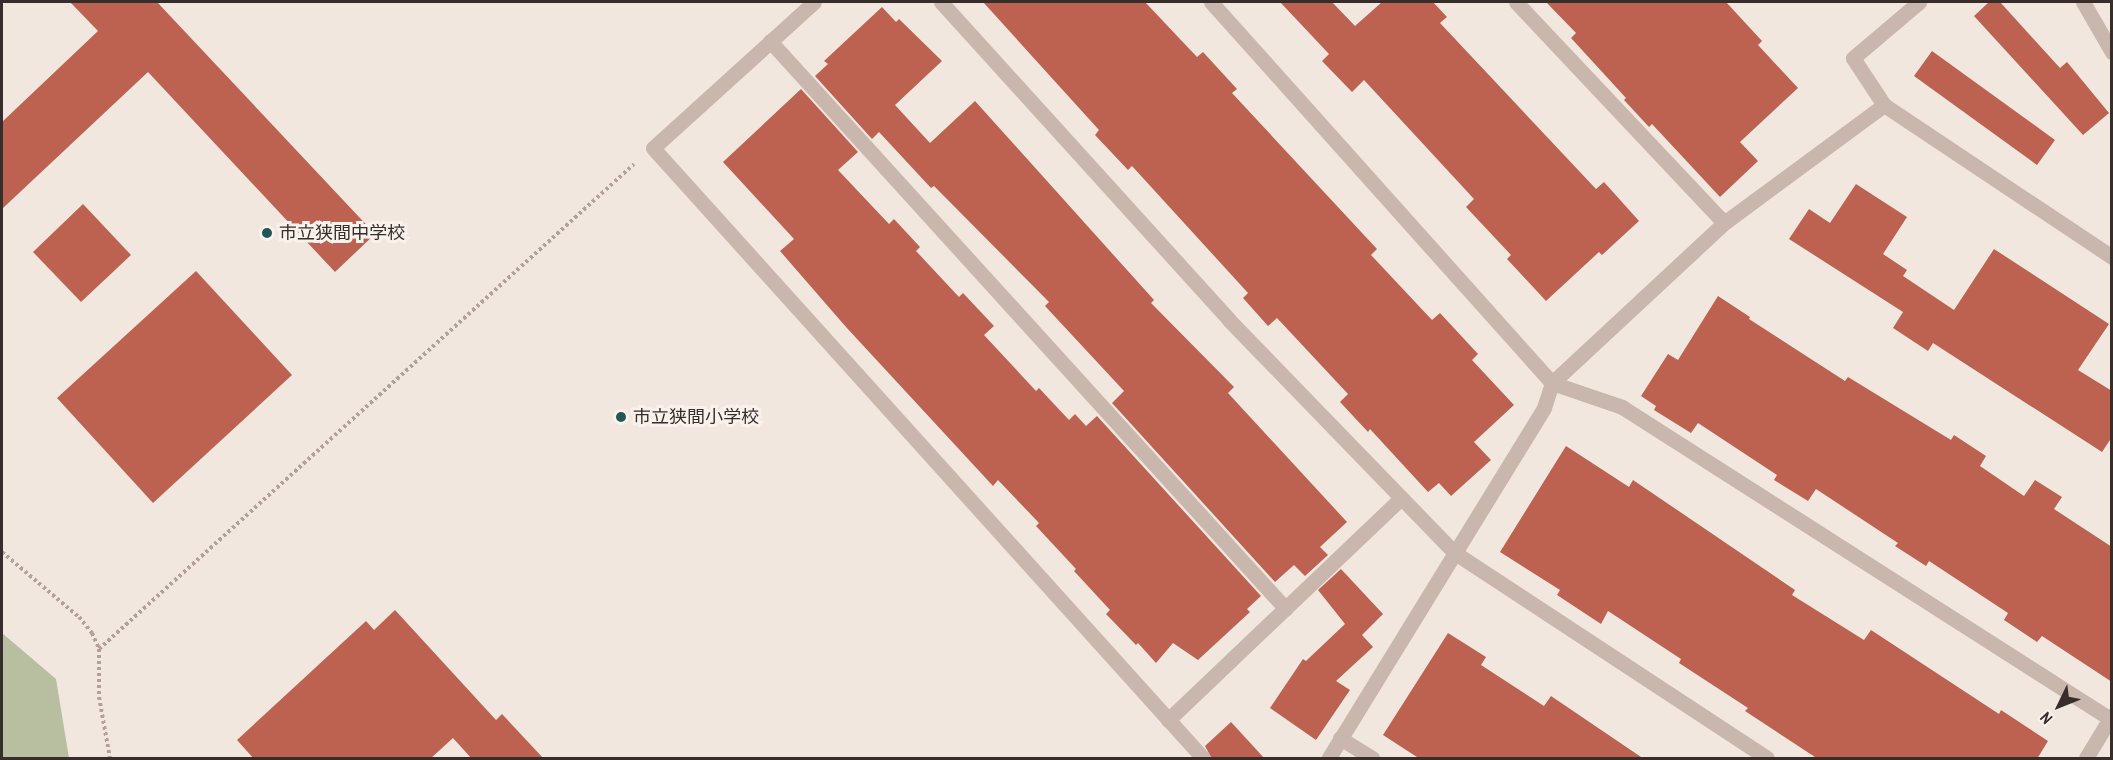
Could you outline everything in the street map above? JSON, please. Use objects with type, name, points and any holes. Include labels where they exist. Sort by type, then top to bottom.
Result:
[{"type":"street","points":[[814,2],[653,147],[1203,759]]},
{"type":"street","points":[[941,2],[1229,320],[1455,553],[1767,759]]},
{"type":"street","points":[[1211,2],[1552,383],[1622,407],[2111,718],[2086,759]]},
{"type":"street","points":[[1516,2],[1724,223]]},
{"type":"street","points":[[1919,2],[1853,58],[1884,105],[2112,257]]},
{"type":"street","points":[[2083,2],[2112,52]]},
{"type":"street","points":[[770,41],[1286,609]]},
{"type":"street","points":[[1329,759],[1544,408],[1552,383],[1724,223],[1884,105]]},
{"type":"street","points":[[1168,720],[1401,498]]},
{"type":"street","points":[[1340,738],[1372,759]]},
{"type":"path","points":[[99,649],[653,147]]},
{"type":"path","points":[[2,552],[79,616],[92,633],[99,649],[99,697],[110,759]]},
{"type":"green space","points":[[2,633],[56,679],[69,758],[2,758]]},
{"type":"building","points":[[70,2],[157,2],[375,234],[335,272],[148,72],[2,209],[2,122],[98,31]]},
{"type":"building","points":[[983,2],[1145,2],[1197,57],[1203,52],[1237,89],[1232,93],[1377,249],[1371,255],[1432,320],[1440,313],[1478,354],[1472,360],[1514,405],[1474,442],[1491,460],[1451,496],[1439,483],[1428,492],[1370,429],[1368,432],[1340,402],[1348,394],[1277,318],[1268,326],[1243,298],[1248,293],[1132,166],[1128,170],[1095,135],[1099,130]]},
{"type":"building","points":[[1280,2],[1332,2],[1355,26],[1382,2],[1433,2],[1447,17],[1440,23],[1596,189],[1604,182],[1639,221],[1602,255],[1599,252],[1546,301],[1507,259],[1511,255],[1466,207],[1474,199],[1364,80],[1352,92],[1322,61],[1329,54]]},
{"type":"building","points":[[1546,2],[1726,2],[1762,41],[1758,45],[1798,88],[1740,142],[1758,161],[1720,197],[1652,124],[1649,127],[1624,100],[1626,98],[1571,38],[1576,33]]},
{"type":"building","points":[[1989,2],[2000,2],[2060,68],[2067,62],[2109,113],[2083,135],[1974,16]]},
{"type":"building","points":[[882,7],[896,22],[899,19],[942,61],[895,105],[930,143],[975,101],[1154,300],[1151,303],[1234,387],[1228,393],[1347,522],[1320,547],[1328,555],[1305,576],[1294,565],[1275,582],[1112,403],[1124,391],[1045,306],[1049,302],[934,186],[931,188],[879,132],[872,139],[815,76],[828,64],[824,61]]},
{"type":"building","points":[[1932,51],[2055,140],[2037,165],[1914,76]]},
{"type":"building","points":[[801,89],[858,152],[838,170],[889,224],[894,219],[920,247],[916,251],[959,297],[963,293],[994,326],[984,335],[1036,391],[1039,388],[1069,420],[1075,414],[1086,426],[1097,416],[1261,596],[1247,609],[1250,612],[1198,660],[1173,643],[1156,663],[1138,643],[1136,645],[1106,614],[1110,610],[1036,526],[1039,523],[998,480],[993,486],[846,327],[780,251],[794,239],[723,162]]},
{"type":"building","points":[[1856,184],[1907,217],[1883,254],[1907,270],[1903,276],[1954,310],[1994,249],[2109,324],[2078,370],[2112,391],[2112,437],[2102,452],[1933,343],[1928,351],[1893,328],[1903,312],[1789,239],[1809,209],[1830,223]]},
{"type":"building","points":[[83,204],[131,255],[81,302],[33,252]]},
{"type":"building","points":[[196,271],[292,375],[153,503],[57,398]]},
{"type":"building","points":[[1718,296],[1750,317],[1749,319],[1845,381],[1848,377],[1951,440],[1954,435],[1986,456],[1980,466],[2024,496],[2035,480],[2062,497],[2054,509],[2112,547],[2112,682],[2042,636],[2037,642],[2004,620],[2008,613],[1929,561],[1926,566],[1895,546],[1898,543],[1816,489],[1808,501],[1774,480],[1777,475],[1698,423],[1691,433],[1654,410],[1656,406],[1641,396],[1668,354],[1678,360]]},
{"type":"building","points":[[1566,446],[1629,487],[1633,480],[1795,590],[1792,595],[1864,640],[1871,630],[1999,714],[2001,710],[2048,741],[2037,759],[1818,759],[1745,711],[1748,708],[1679,663],[1681,659],[1608,611],[1601,624],[1557,595],[1560,590],[1500,552]]},
{"type":"building","points":[[1341,569],[1383,614],[1362,635],[1373,647],[1336,681],[1350,690],[1316,740],[1270,708],[1303,659],[1306,661],[1345,624],[1318,590]]},
{"type":"building","points":[[395,610],[496,720],[502,714],[544,759],[472,759],[453,738],[430,759],[254,759],[237,740],[366,621],[374,630]]},
{"type":"building","points":[[1448,633],[1486,657],[1481,665],[1544,706],[1551,696],[1644,759],[1420,759],[1383,735]]},
{"type":"building","points":[[1231,722],[1265,759],[1212,759],[1205,746]]},
{"type":"place","name":"市立狭間中学校","points":[[267,233]]},
{"type":"place","name":"市立狭間小学校","points":[[621,417]]}]
